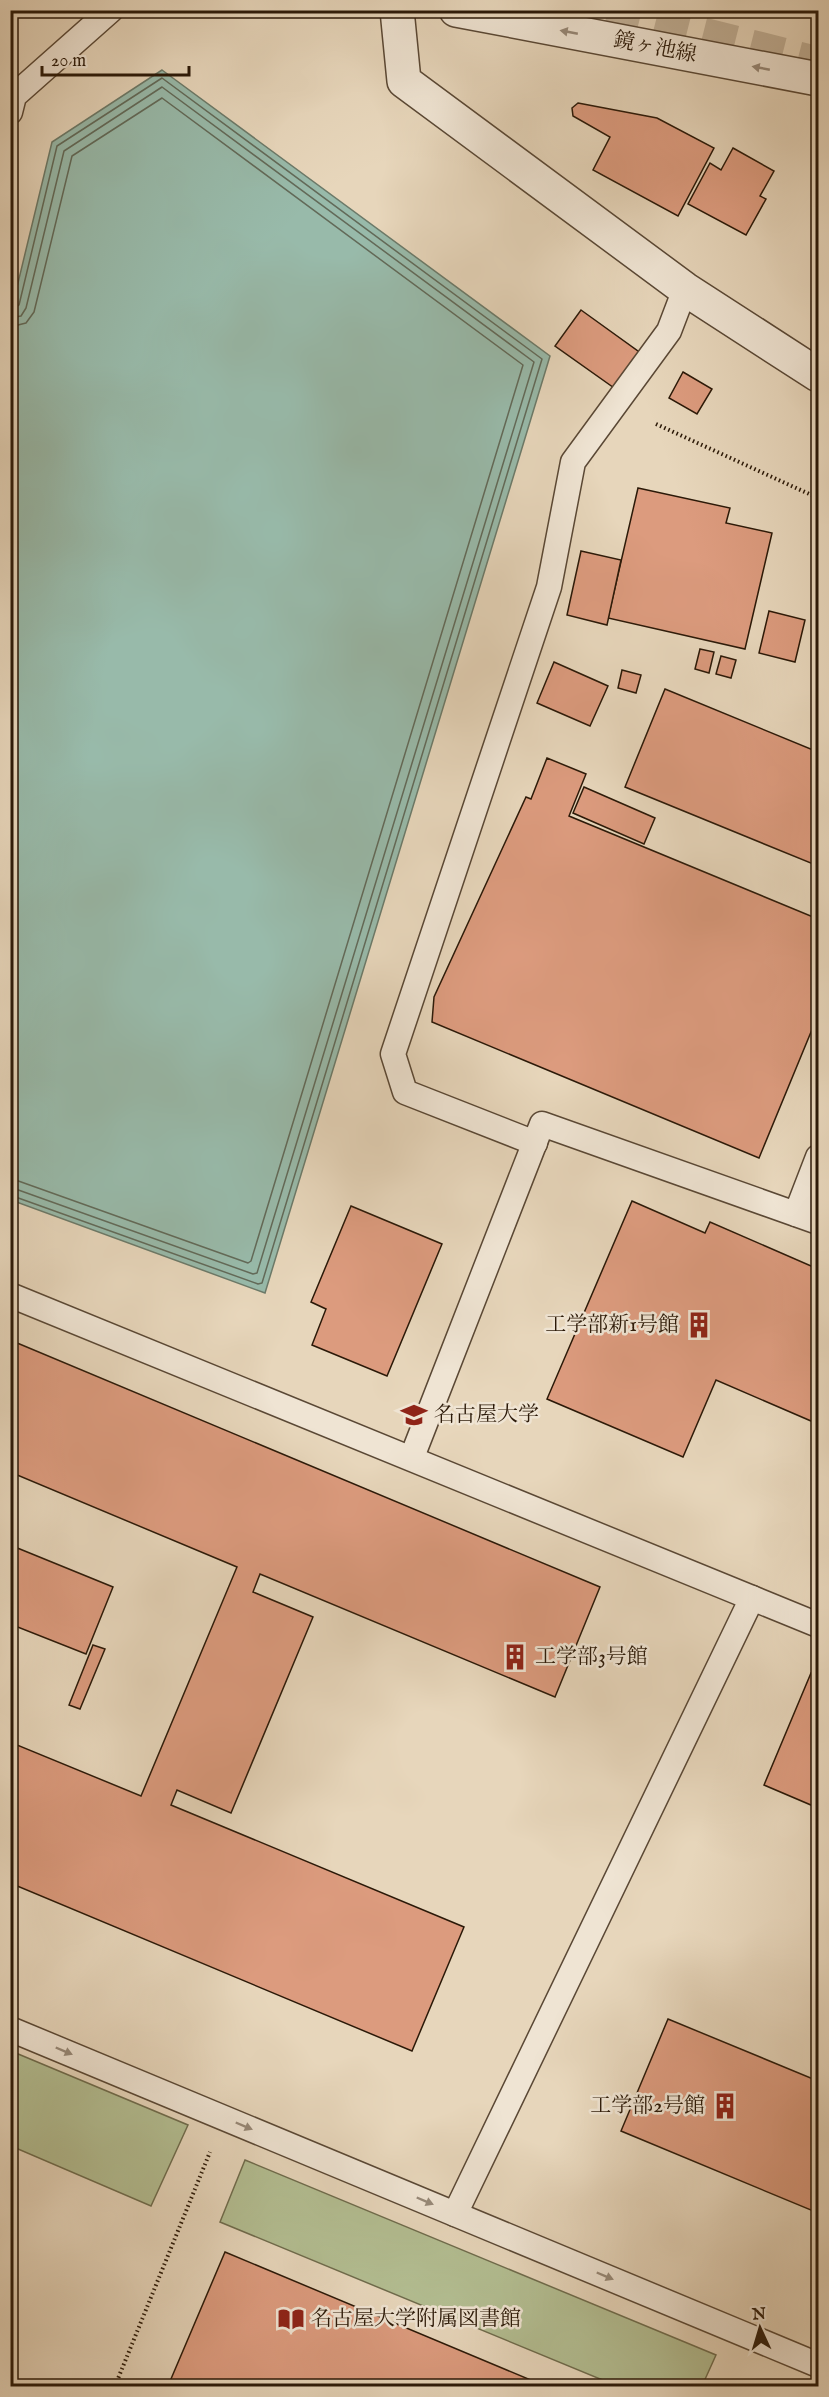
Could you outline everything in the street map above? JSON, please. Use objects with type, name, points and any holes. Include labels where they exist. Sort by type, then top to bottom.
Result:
[{"type":"street","points":[[398,10],[404,81],[685,289],[819,375]]},
{"type":"street","name":"鏡ヶ池線","points":[[456,10],[819,79]]},
{"type":"lane","points":[[10,112],[15,96],[111,10]]},
{"type":"lane","points":[[535,1143],[405,1092],[393,1054],[549,587],[573,462],[669,331],[685,289]]},
{"type":"lane","points":[[412,1457],[542,1124],[819,1222]]},
{"type":"lane","points":[[796,1214],[819,1157]]},
{"type":"lane","points":[[10,1295],[412,1457],[819,1625]]},
{"type":"lane","points":[[455,2214],[752,1598]]},
{"type":"lane","points":[[10,2029],[819,2365]]},
{"type":"path","points":[[656,424],[819,498]]},
{"type":"path","points":[[115,2386],[223,2117]]},
{"type":"shaded area","points":[[11,2051],[188,2125],[151,2206],[11,2146]]},
{"type":"shaded area","points":[[245,2160],[716,2355],[702,2386],[617,2386],[220,2222]]},
{"type":"water","points":[[162,70],[550,356],[265,1293],[11,1200],[10,316],[52,142]]},
{"type":"building","points":[[578,103],[657,118],[714,148],[678,216],[593,170],[610,137],[573,116],[572,108]]},
{"type":"building","points":[[733,148],[774,171],[760,196],[766,199],[746,235],[688,204],[710,163],[721,170]]},
{"type":"building","points":[[581,310],[642,354],[617,390],[555,346]]},
{"type":"building","points":[[683,372],[712,389],[697,414],[669,398]]},
{"type":"building","points":[[638,488],[730,508],[726,523],[772,533],[745,649],[608,618]]},
{"type":"building","points":[[581,551],[621,560],[607,625],[567,615]]},
{"type":"building","points":[[769,611],[805,620],[795,662],[759,653]]},
{"type":"building","points":[[700,649],[714,652],[709,673],[695,669]]},
{"type":"building","points":[[721,656],[736,660],[731,678],[716,674]]},
{"type":"building","points":[[554,662],[608,686],[590,726],[537,703]]},
{"type":"building","points":[[622,670],[641,675],[636,693],[618,688]]},
{"type":"building","points":[[665,689],[818,752],[818,866],[625,787]]},
{"type":"building","points":[[547,758],[586,774],[569,816],[818,919],[818,1015],[759,1158],[432,1022],[434,997],[526,797],[531,799]]},
{"type":"building","points":[[584,787],[655,818],[644,844],[573,813]]},
{"type":"building","name":"工学部新1号館","points":[[632,1201],[705,1233],[710,1222],[818,1269],[818,1424],[716,1380],[683,1457],[547,1399]]},
{"type":"building","points":[[351,1206],[442,1244],[387,1376],[312,1345],[326,1309],[311,1302]]},
{"type":"building","name":"工学部3号館","points":[[10,1340],[600,1587],[555,1697],[260,1574],[253,1592],[313,1617],[231,1813],[177,1790],[171,1805],[464,1927],[412,2051],[10,1883],[10,1742],[141,1796],[237,1567],[10,1472]]},
{"type":"building","points":[[10,1545],[113,1587],[86,1654],[10,1624]]},
{"type":"building","points":[[93,1645],[105,1649],[80,1709],[69,1705]]},
{"type":"building","points":[[811,1673],[818,1676],[818,1808],[764,1785]]},
{"type":"building","name":"工学部2号館","points":[[668,2019],[818,2081],[818,2213],[621,2131]]},
{"type":"building","name":"名古屋大学附属図書館","points":[[225,2252],[545,2386],[168,2386]]},
{"type":"tunnel","points":[[608,10],[818,63]]},
{"type":"place","name":"工学部新1号館","points":[[699,1325]]},
{"type":"place","name":"名古屋大学","points":[[414,1415]]},
{"type":"place","name":"工学部3号館","points":[[515,1657]]},
{"type":"place","name":"工学部2号館","points":[[725,2106]]},
{"type":"place","name":"名古屋大学附属図書館","points":[[291,2319]]}]
